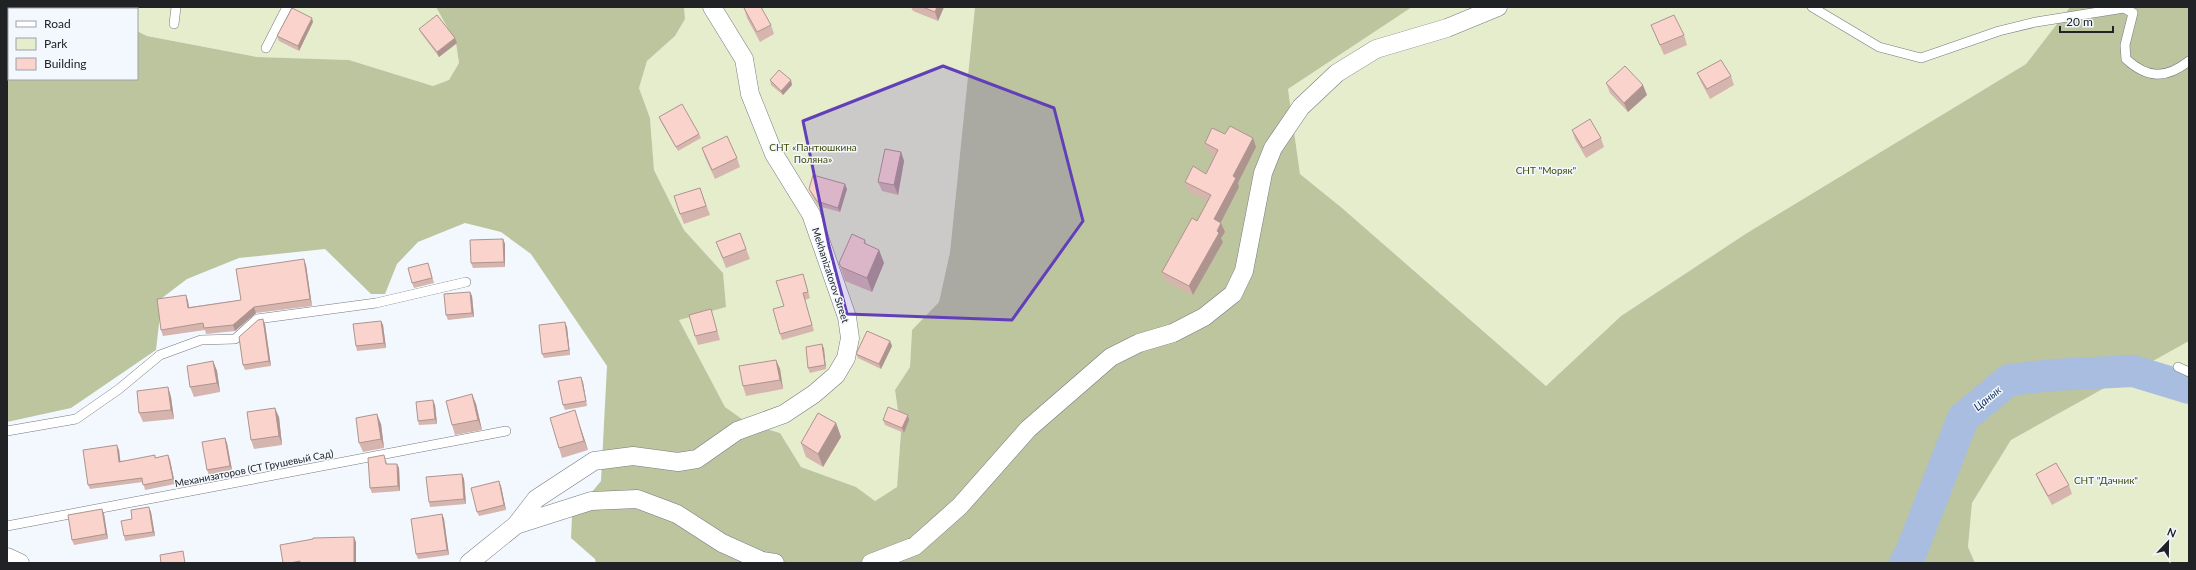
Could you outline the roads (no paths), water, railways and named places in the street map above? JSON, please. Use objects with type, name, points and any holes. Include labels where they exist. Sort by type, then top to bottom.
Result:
[{"type":"street","name":"Mekhanizatorov Street","points":[[469,563],[516,525],[536,499],[594,461],[633,456],[678,462],[697,459],[737,431],[784,414],[814,394],[836,375],[846,358],[850,338],[846,317],[811,214],[774,154],[750,94],[744,59],[712,7]]},
{"type":"street","points":[[871,563],[915,546],[960,506],[1028,429],[1111,357],[1139,343],[1179,330],[1204,317],[1233,294],[1244,271],[1263,173],[1273,148],[1301,107],[1337,73],[1376,49],[1447,28],[1498,7]]},
{"type":"street","points":[[516,525],[591,501],[637,499],[677,514],[729,546],[762,561],[775,563]]},
{"type":"street","points":[[7,557],[20,563]]},
{"type":"lane","points":[[174,24],[176,7]]},
{"type":"lane","points":[[266,48],[287,7]]},
{"type":"lane","points":[[1812,7],[1879,47],[1921,58],[1999,31],[2036,22],[2124,8],[2133,12],[2125,45],[2126,59],[2137,69],[2153,75],[2176,71],[2189,61]]},
{"type":"lane","points":[[7,431],[76,419],[119,389],[160,355],[201,340],[235,339],[257,319],[376,303],[466,282]]},
{"type":"lane","points":[[2178,367],[2189,372]]},
{"type":"lane","name":"Механизаторов (СТ Грушевый Сад)","points":[[7,526],[506,431]]},
{"type":"waterway","name":"Цанык","points":[[1905,563],[1910,555],[1963,418],[2009,380],[2053,375],[2133,371],[2189,388]]},
{"type":"park label","name":"СНТ «Пантюшкина Поляна»","points":[[813,152]]},
{"type":"park label","name":"СНТ \"Моряк\"","points":[[1546,170]]},
{"type":"park label","name":"СНТ \"Дачник\"","points":[[2106,480]]}]
